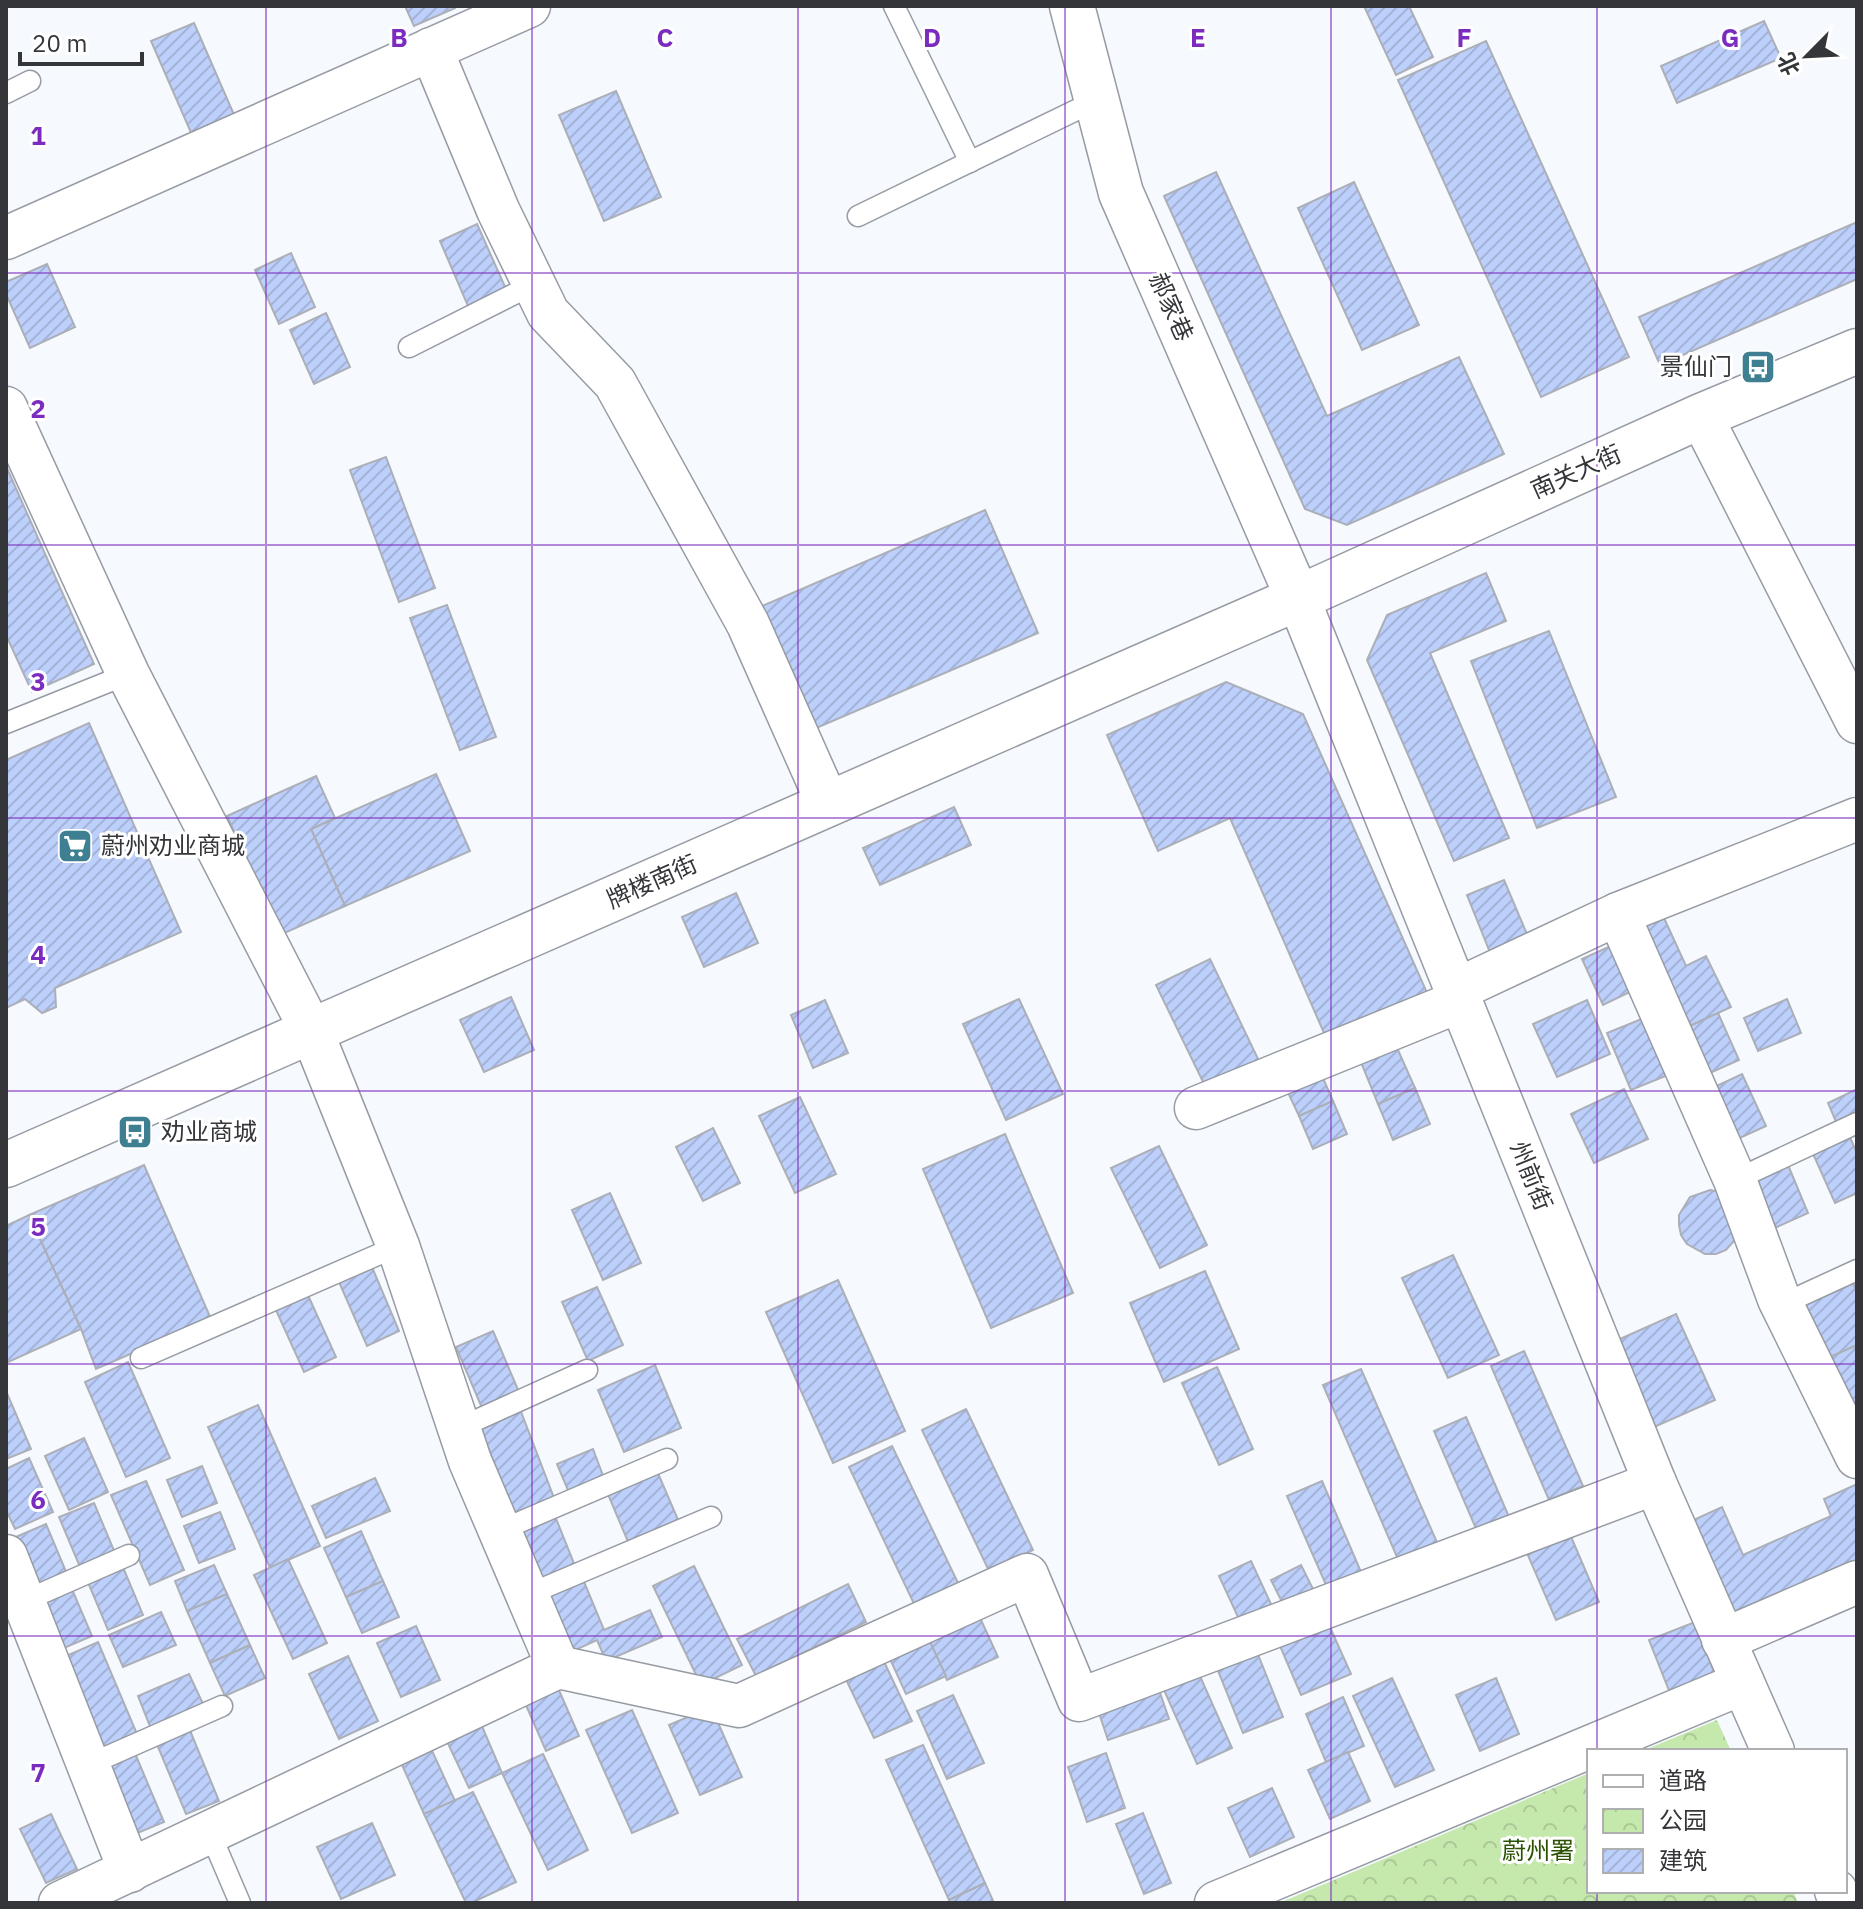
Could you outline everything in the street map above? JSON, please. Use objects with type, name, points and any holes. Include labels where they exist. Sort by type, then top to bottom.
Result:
[{"type":"main road","name":"郝家巷","points":[[1072,6],[1121,193],[1298,598]]},
{"type":"main road","name":"南关大街","points":[[1298,598],[1701,416],[1857,351]]},
{"type":"main road","name":"牌楼南街","points":[[6,1165],[1298,598]]},
{"type":"street","points":[[6,238],[529,6]]},
{"type":"street","points":[[431,49],[498,210],[548,313],[615,383],[748,624],[828,804]]},
{"type":"street","points":[[6,408],[128,674],[312,1032],[398,1246],[459,1428],[499,1531],[558,1667]]},
{"type":"street","points":[[1701,416],[1857,722]]},
{"type":"street","name":"州前街","points":[[1298,598],[1655,1483],[1772,1749]]},
{"type":"street","points":[[1196,1108],[1458,995],[1618,914],[1857,819]]},
{"type":"street","points":[[1618,914],[1735,1180],[1783,1304],[1857,1457]]},
{"type":"street","points":[[60,1903],[558,1667],[739,1706],[1027,1575],[1079,1700],[1655,1483]]},
{"type":"street","points":[[6,1556],[130,1871]]},
{"type":"street","points":[[1723,1640],[1857,1582]]},
{"type":"street","points":[[1216,1903],[1743,1683]]},
{"type":"lane","points":[[894,6],[970,162]]},
{"type":"lane","points":[[6,93],[30,81]]},
{"type":"lane","points":[[858,216],[1097,100]]},
{"type":"lane","points":[[409,347],[534,284]]},
{"type":"lane","points":[[6,723],[128,674]]},
{"type":"lane","points":[[1735,1180],[1857,1123]]},
{"type":"lane","points":[[141,1358],[398,1246]]},
{"type":"lane","points":[[1783,1304],[1857,1270]]},
{"type":"lane","points":[[459,1428],[587,1370]]},
{"type":"lane","points":[[499,1531],[667,1459]]},
{"type":"lane","points":[[527,1595],[711,1517]]},
{"type":"lane","points":[[24,1601],[129,1555]]},
{"type":"lane","points":[[88,1765],[222,1706]]},
{"type":"lane","points":[[210,1833],[240,1903]]},
{"type":"green space","points":[[1717,1720],[1730,1749],[1647,1749]]},
{"type":"green space","name":"蔚州署","points":[[1587,1774],[1587,1893],[1794,1893],[1798,1903],[1279,1903]]},
{"type":"building","points":[[405,6],[455,6],[455,8],[414,26]]},
{"type":"building","points":[[1364,6],[1409,6],[1433,57],[1396,75]]},
{"type":"building","points":[[1764,21],[1781,58],[1677,103],[1661,66]]},
{"type":"building","points":[[194,23],[235,117],[192,135],[151,41]]},
{"type":"building","points":[[1486,41],[1629,357],[1541,397],[1398,80]]},
{"type":"building","points":[[616,91],[661,197],[604,221],[559,115]]},
{"type":"building","points":[[1216,172],[1327,416],[1459,357],[1504,454],[1347,525],[1305,509],[1164,196]]},
{"type":"building","points":[[1354,182],[1419,325],[1362,350],[1298,208]]},
{"type":"building","points":[[1857,222],[1857,279],[1660,365],[1639,317]]},
{"type":"building","points":[[477,224],[506,289],[468,306],[440,241]]},
{"type":"building","points":[[291,253],[315,307],[279,324],[255,270]]},
{"type":"building","points":[[47,264],[75,327],[30,348],[6,294],[6,282]]},
{"type":"building","points":[[326,313],[350,367],[314,384],[290,330]]},
{"type":"building","points":[[386,457],[435,588],[399,602],[350,470]]},
{"type":"building","points":[[6,466],[94,664],[32,692],[6,635]]},
{"type":"building","points":[[985,510],[1038,633],[814,729],[762,606]]},
{"type":"building","points":[[1486,573],[1506,621],[1430,653],[1509,838],[1454,861],[1367,660],[1387,615]]},
{"type":"building","points":[[447,605],[496,737],[460,750],[410,618]]},
{"type":"building","points":[[1549,631],[1616,797],[1537,828],[1471,661]]},
{"type":"building","points":[[1226,682],[1303,714],[1432,1004],[1331,1049],[1230,818],[1158,851],[1107,735]]},
{"type":"building","name":"蔚州劝业商城","points":[[89,723],[181,932],[55,988],[56,1007],[42,1013],[25,999],[6,1008],[6,760]]},
{"type":"building","points":[[436,774],[470,851],[345,906],[311,829]]},
{"type":"building","points":[[316,776],[335,818],[311,829],[345,906],[280,935],[227,816]]},
{"type":"building","points":[[954,807],[971,845],[880,885],[863,848]]},
{"type":"building","points":[[1504,880],[1529,939],[1491,955],[1467,895]]},
{"type":"building","points":[[736,893],[758,943],[704,967],[682,917]]},
{"type":"building","points":[[1658,905],[1686,966],[1706,956],[1731,1007],[1679,1031],[1627,920]]},
{"type":"building","points":[[1615,944],[1636,989],[1603,1005],[1582,959]]},
{"type":"building","points":[[1210,959],[1259,1061],[1205,1086],[1156,985]]},
{"type":"building","points":[[511,997],[534,1050],[484,1072],[460,1020]]},
{"type":"building","points":[[1019,999],[1063,1094],[1006,1120],[963,1024]]},
{"type":"building","points":[[1787,999],[1801,1033],[1758,1051],[1744,1018]]},
{"type":"building","points":[[825,1000],[848,1053],[813,1068],[791,1015]]},
{"type":"building","points":[[1587,1000],[1610,1054],[1557,1077],[1533,1024]]},
{"type":"building","points":[[1718,1013],[1739,1060],[1701,1077],[1679,1031]]},
{"type":"building","points":[[1644,1018],[1668,1075],[1631,1090],[1607,1033]]},
{"type":"building","points":[[1393,1039],[1415,1088],[1378,1104],[1358,1055]]},
{"type":"building","points":[[1319,1069],[1333,1101],[1299,1116],[1284,1084]]},
{"type":"building","points":[[1742,1074],[1766,1126],[1729,1143],[1706,1091]]},
{"type":"building","points":[[1415,1088],[1430,1124],[1393,1140],[1378,1104]]},
{"type":"building","points":[[1624,1089],[1648,1139],[1594,1163],[1571,1114]]},
{"type":"building","points":[[1857,1089],[1857,1115],[1837,1124],[1828,1103]]},
{"type":"building","points":[[800,1097],[836,1174],[795,1193],[759,1116]]},
{"type":"building","points":[[1333,1101],[1347,1134],[1313,1149],[1299,1116]]},
{"type":"building","points":[[713,1128],[740,1183],[703,1201],[676,1147]]},
{"type":"building","points":[[1847,1131],[1857,1153],[1857,1193],[1835,1203],[1810,1147]]},
{"type":"building","points":[[1005,1134],[1073,1293],[991,1328],[923,1169]]},
{"type":"building","points":[[1159,1146],[1207,1245],[1160,1268],[1111,1168]]},
{"type":"building","points":[[144,1165],[211,1319],[96,1369],[29,1215]]},
{"type":"building","points":[[1788,1165],[1808,1213],[1768,1231],[1746,1183]]},
{"type":"building","points":[[1710,1190],[1720,1192],[1740,1234],[1726,1250],[1716,1254],[1705,1254],[1687,1244],[1679,1225],[1679,1215],[1690,1197]]},
{"type":"building","points":[[610,1193],[641,1263],[603,1280],[572,1210]]},
{"type":"building","points":[[29,1215],[81,1329],[6,1363],[6,1226]]},
{"type":"building","points":[[1453,1255],[1499,1355],[1448,1378],[1402,1278]]},
{"type":"building","points":[[372,1267],[399,1331],[367,1346],[339,1282]]},
{"type":"building","points":[[1205,1271],[1239,1349],[1164,1382],[1130,1303]]},
{"type":"building","points":[[838,1280],[905,1431],[833,1463],[766,1312]]},
{"type":"building","points":[[1852,1281],[1857,1292],[1857,1345],[1824,1360],[1799,1305]]},
{"type":"building","points":[[597,1287],[623,1345],[588,1361],[562,1302]]},
{"type":"building","points":[[307,1293],[336,1357],[304,1372],[275,1308]]},
{"type":"building","points":[[1676,1314],[1715,1400],[1652,1428],[1613,1342]]},
{"type":"building","points":[[493,1331],[519,1392],[482,1408],[456,1347]]},
{"type":"building","points":[[1857,1345],[1857,1414],[1830,1357]]},
{"type":"building","points":[[1524,1351],[1583,1486],[1549,1500],[1491,1366]]},
{"type":"building","points":[[128,1362],[170,1458],[126,1477],[85,1382]]},
{"type":"building","points":[[655,1365],[681,1428],[624,1452],[598,1390]]},
{"type":"building","points":[[1217,1367],[1253,1449],[1219,1465],[1182,1383]]},
{"type":"building","points":[[1361,1369],[1439,1547],[1400,1564],[1323,1385]]},
{"type":"building","points":[[6,1391],[31,1449],[6,1459]]},
{"type":"building","points":[[258,1405],[320,1546],[270,1568],[208,1427]]},
{"type":"building","points":[[520,1409],[554,1498],[514,1513],[479,1425]]},
{"type":"building","points":[[966,1409],[1033,1550],[989,1571],[922,1430]]},
{"type":"building","points":[[1466,1417],[1509,1517],[1477,1531],[1434,1431]]},
{"type":"building","points":[[84,1438],[108,1492],[69,1510],[45,1456]]},
{"type":"building","points":[[892,1446],[960,1587],[916,1608],[849,1467]]},
{"type":"building","points":[[593,1449],[605,1481],[570,1495],[557,1464]]},
{"type":"building","points":[[29,1458],[53,1512],[15,1529],[6,1510],[6,1469]]},
{"type":"building","points":[[202,1466],[217,1503],[182,1517],[167,1480]]},
{"type":"building","points":[[657,1471],[679,1522],[629,1544],[607,1492]]},
{"type":"building","points":[[375,1478],[390,1511],[326,1538],[312,1506]]},
{"type":"building","points":[[146,1481],[184,1570],[150,1585],[111,1495]]},
{"type":"building","points":[[1322,1481],[1364,1579],[1330,1594],[1287,1496]]},
{"type":"building","points":[[1857,1484],[1857,1562],[1730,1619],[1687,1523],[1722,1507],[1743,1555],[1831,1516],[1824,1499]]},
{"type":"building","points":[[94,1503],[115,1553],[80,1567],[59,1517]]},
{"type":"building","points":[[220,1512],[235,1549],[199,1563],[184,1526]]},
{"type":"building","points":[[555,1516],[575,1566],[537,1582],[517,1532]]},
{"type":"building","points":[[46,1524],[67,1574],[32,1589],[11,1539]]},
{"type":"building","points":[[1566,1525],[1599,1602],[1556,1620],[1523,1544]]},
{"type":"building","points":[[361,1531],[383,1581],[346,1597],[324,1548]]},
{"type":"building","points":[[288,1559],[327,1643],[293,1659],[254,1575]]},
{"type":"building","points":[[1251,1561],[1276,1615],[1244,1630],[1219,1576]]},
{"type":"building","points":[[122,1565],[143,1615],[108,1630],[87,1580]]},
{"type":"building","points":[[214,1565],[227,1594],[187,1611],[175,1581]]},
{"type":"building","points":[[1301,1565],[1317,1597],[1287,1612],[1271,1580]]},
{"type":"building","points":[[694,1566],[742,1665],[701,1685],[653,1586]]},
{"type":"building","points":[[582,1577],[604,1630],[650,1610],[662,1637],[606,1661],[597,1640],[571,1652],[545,1593]]},
{"type":"building","points":[[383,1581],[399,1617],[362,1633],[346,1597]]},
{"type":"building","points":[[848,1584],[866,1622],[756,1676],[737,1639]]},
{"type":"building","points":[[71,1587],[92,1636],[57,1651],[36,1601]]},
{"type":"building","points":[[227,1594],[250,1645],[210,1663],[187,1611]]},
{"type":"building","points":[[976,1609],[998,1657],[947,1680],[925,1631]]},
{"type":"building","points":[[161,1612],[176,1645],[123,1667],[109,1635]]},
{"type":"building","points":[[1695,1622],[1715,1675],[1670,1693],[1649,1640]]},
{"type":"building","points":[[1329,1625],[1351,1674],[1301,1695],[1280,1646]]},
{"type":"building","points":[[416,1626],[440,1680],[401,1697],[377,1643]]},
{"type":"building","points":[[925,1631],[946,1676],[906,1694],[885,1648]]},
{"type":"building","points":[[98,1642],[137,1734],[96,1752],[57,1660]]},
{"type":"building","points":[[250,1645],[265,1678],[225,1696],[210,1663]]},
{"type":"building","points":[[879,1651],[912,1721],[874,1738],[841,1669]]},
{"type":"building","points":[[1257,1652],[1283,1717],[1243,1733],[1217,1668]]},
{"type":"building","points":[[348,1656],[378,1721],[339,1739],[309,1674]]},
{"type":"building","points":[[189,1674],[204,1706],[151,1729],[138,1696]]},
{"type":"building","points":[[1199,1674],[1232,1748],[1197,1764],[1164,1690]]},
{"type":"building","points":[[1392,1678],[1434,1770],[1395,1787],[1353,1696]]},
{"type":"building","points":[[1496,1678],[1519,1734],[1480,1751],[1456,1695]]},
{"type":"building","points":[[1158,1687],[1169,1719],[1108,1740],[1097,1707]]},
{"type":"building","points":[[558,1688],[579,1736],[546,1751],[525,1703]]},
{"type":"building","points":[[953,1695],[984,1763],[947,1779],[917,1711]]},
{"type":"building","points":[[1343,1697],[1364,1746],[1326,1762],[1306,1714]]},
{"type":"building","points":[[711,1707],[742,1777],[700,1795],[669,1725]]},
{"type":"building","points":[[632,1710],[678,1813],[632,1833],[586,1730]]},
{"type":"building","points":[[478,1717],[502,1773],[469,1788],[443,1733]]},
{"type":"building","points":[[189,1728],[219,1801],[186,1814],[156,1742]]},
{"type":"building","points":[[428,1742],[455,1801],[424,1814],[398,1756]]},
{"type":"building","points":[[923,1745],[985,1883],[949,1900],[886,1760]]},
{"type":"building","points":[[134,1751],[164,1822],[128,1837],[98,1766]]},
{"type":"building","points":[[1348,1752],[1370,1801],[1330,1819],[1308,1770]]},
{"type":"building","points":[[1106,1753],[1125,1808],[1087,1822],[1068,1767]]},
{"type":"building","points":[[543,1754],[588,1850],[548,1870],[502,1773]]},
{"type":"building","points":[[1272,1788],[1294,1837],[1250,1857],[1228,1808]]},
{"type":"building","points":[[473,1792],[516,1882],[466,1903],[424,1814]]},
{"type":"building","points":[[1143,1813],[1171,1883],[1144,1894],[1116,1824]]},
{"type":"building","points":[[51,1814],[77,1869],[46,1883],[20,1829]]},
{"type":"building","points":[[372,1823],[395,1875],[341,1899],[317,1847]]},
{"type":"building","points":[[985,1883],[994,1903],[950,1903],[949,1900]]},
{"type":"place","name":"景仙门","points":[[1758,367]]},
{"type":"place","name":"蔚州劝业商城","points":[[75,846]]},
{"type":"place","name":"劝业商城","points":[[135,1132]]}]
